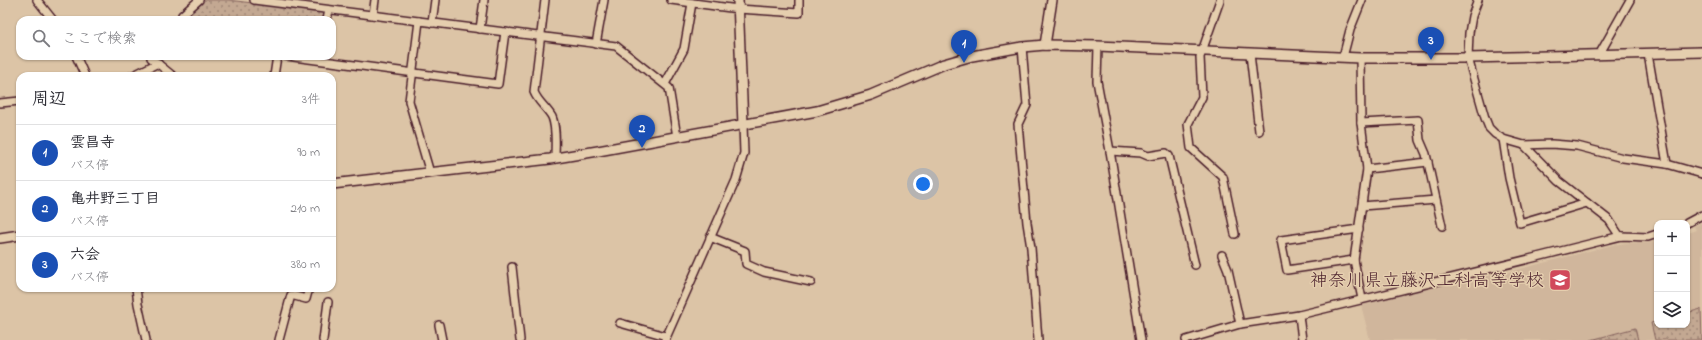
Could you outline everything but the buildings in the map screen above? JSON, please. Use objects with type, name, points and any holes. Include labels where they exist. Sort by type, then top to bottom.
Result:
[{"type":"street","points":[[37,0],[50,16]]},
{"type":"street","points":[[180,16],[199,0]]},
{"type":"street","points":[[257,0],[616,46],[669,88],[677,137]]},
{"type":"street","points":[[319,8],[320,0]]},
{"type":"street","points":[[373,15],[375,0]]},
{"type":"street","points":[[432,23],[435,0]]},
{"type":"street","points":[[480,29],[484,0]]},
{"type":"street","points":[[545,0],[534,92],[552,118],[554,126],[555,158]]},
{"type":"street","points":[[596,44],[604,0]]},
{"type":"street","points":[[671,0],[738,4],[799,13],[799,0]]},
{"type":"street","points":[[1045,45],[1052,0]]},
{"type":"street","points":[[1220,0],[1200,56],[1202,97],[1188,124],[1191,148],[1223,177],[1235,234]]},
{"type":"street","points":[[1343,57],[1350,30],[1362,0]]},
{"type":"street","points":[[1478,0],[1472,16],[1469,33],[1468,58],[1489,128],[1495,134],[1503,139],[1524,145],[1552,144],[1577,146],[1634,160],[1667,164],[1702,174]]},
{"type":"street","points":[[1599,55],[1630,0]]},
{"type":"street","points":[[665,84],[684,49],[692,2]]},
{"type":"street","points":[[620,323],[666,338],[736,180],[744,152],[738,4]]},
{"type":"street","points":[[328,16],[329,10]]},
{"type":"street","points":[[419,21],[410,101],[430,173]]},
{"type":"street","points":[[333,60],[412,73],[498,84],[505,32]]},
{"type":"street","points":[[1022,46],[1027,106],[1018,124],[1027,223],[1031,248],[1038,340]]},
{"type":"street","points":[[336,184],[555,158],[817,111],[870,95],[944,64],[972,56],[1022,46],[1098,46],[1360,58],[1468,58],[1702,52]]},
{"type":"street","points":[[1098,46],[1097,81],[1141,340]]},
{"type":"street","points":[[1250,54],[1259,131]]},
{"type":"street","points":[[1648,54],[1667,164]]},
{"type":"street","points":[[1360,58],[1361,123],[1367,170],[1354,260],[1362,299]]},
{"type":"street","points":[[78,60],[83,72]]},
{"type":"street","points":[[154,60],[168,72]]},
{"type":"street","points":[[275,72],[276,60]]},
{"type":"street","points":[[140,72],[158,63]]},
{"type":"street","points":[[0,103],[16,101]]},
{"type":"street","points":[[1361,123],[1418,120],[1420,140],[1428,162],[1442,226]]},
{"type":"street","points":[[1503,139],[1509,178],[1520,223],[1587,203]]},
{"type":"street","points":[[1524,145],[1559,181],[1608,220],[1618,235],[1621,236]]},
{"type":"street","points":[[1110,151],[1141,153],[1148,156],[1166,153],[1169,156],[1195,265]]},
{"type":"street","points":[[1367,170],[1428,162]]},
{"type":"street","points":[[1362,206],[1436,200]]},
{"type":"street","points":[[1690,221],[1702,215]]},
{"type":"street","points":[[1354,260],[1287,270],[1281,240],[1359,229]]},
{"type":"street","points":[[1186,340],[1240,324],[1299,315],[1621,236],[1648,237],[1654,235]]},
{"type":"street","points":[[0,238],[16,236]]},
{"type":"street","points":[[710,237],[745,251],[746,264],[764,272],[811,282]]},
{"type":"street","points":[[1222,255],[1228,270],[1240,324]]},
{"type":"street","points":[[512,267],[520,340]]},
{"type":"street","points":[[136,292],[146,340]]},
{"type":"street","points":[[279,340],[291,295],[306,299],[308,292]]},
{"type":"street","points":[[323,340],[328,302]]},
{"type":"street","points":[[1299,315],[1302,340]]},
{"type":"street","points":[[439,326],[442,340]]},
{"type":"shaded area","points":[[204,0],[228,0],[325,12],[324,16],[188,15]]},
{"type":"shaded area","name":"神奈川県立藤沢工科高等学校","points":[[1702,223],[1702,340],[1370,340],[1361,305],[1470,278],[1501,274],[1612,245],[1626,243],[1654,242],[1654,328],[1690,328],[1690,232],[1696,230],[1694,226]]},
{"type":"shaded area","points":[[1701,309],[1702,340],[1655,340],[1651,323],[1654,322],[1654,328],[1690,328],[1690,312]]},
{"type":"shaded area","points":[[1635,328],[1638,340],[1591,340]]},
{"type":"place","name":"六会","points":[[1431,60]]},
{"type":"place","name":"雲昌寺","points":[[964,63]]},
{"type":"place","name":"亀井野三丁目","points":[[642,148]]},
{"type":"place","name":"神奈川県立藤沢工科高等学校","points":[[1560,280]]}]
